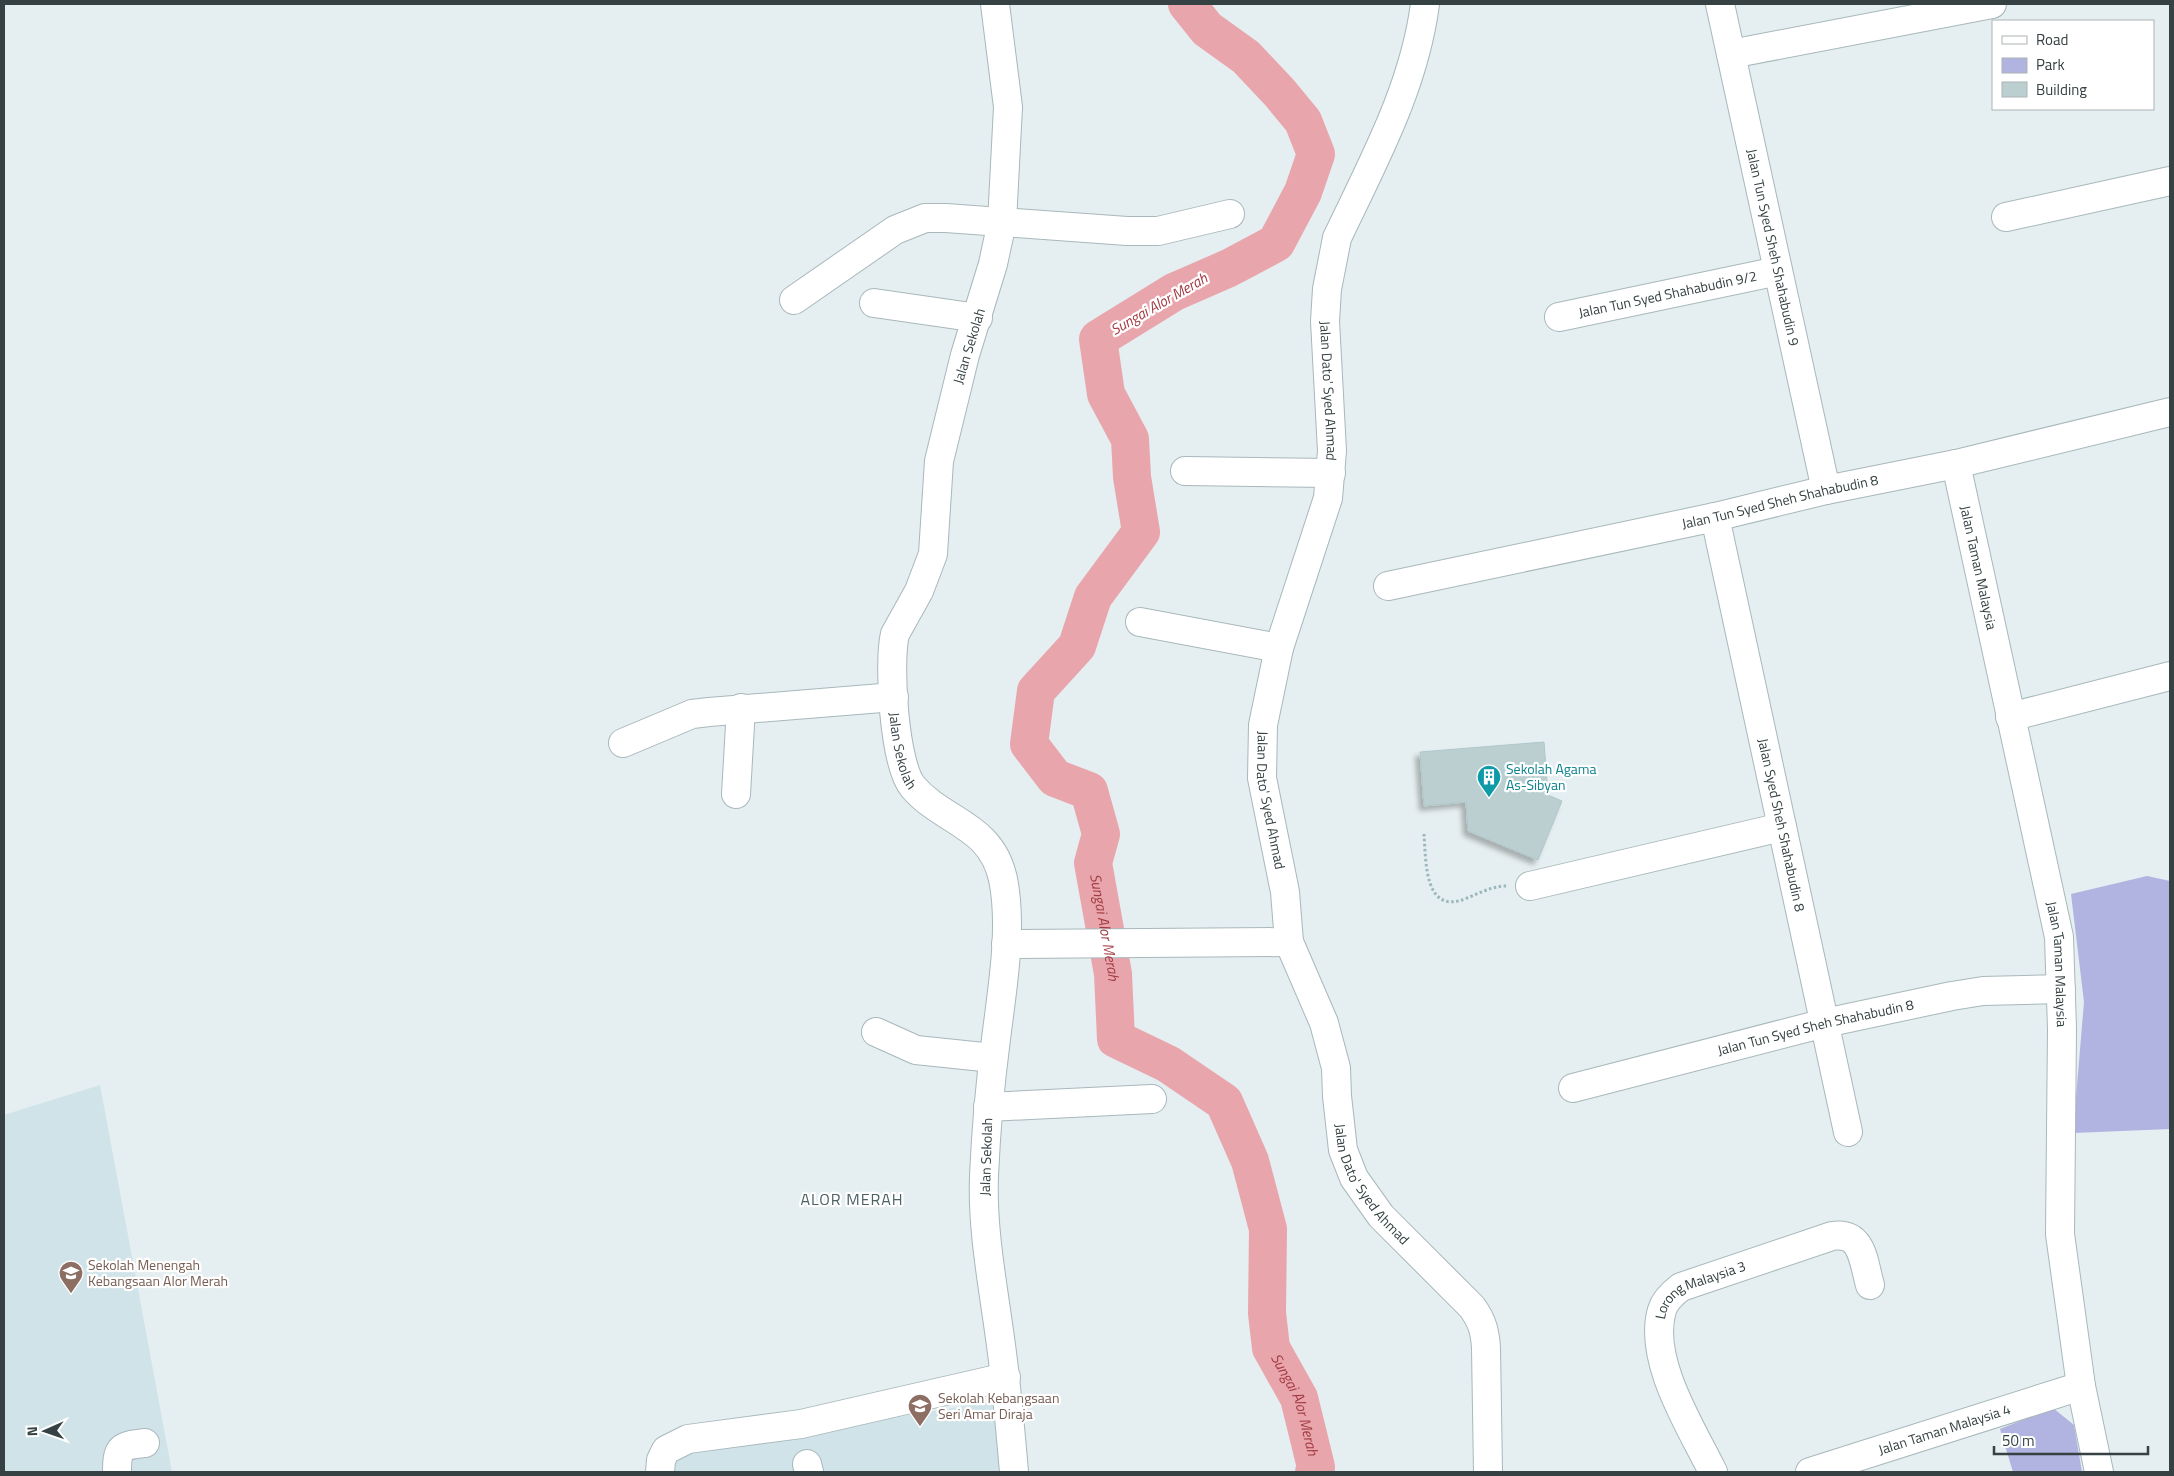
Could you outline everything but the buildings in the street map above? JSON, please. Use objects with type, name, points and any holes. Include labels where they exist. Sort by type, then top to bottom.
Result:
[{"type":"street","name":"Jalan Sekolah","points":[[995,4],[1008,107],[1002,222],[978,318],[965,355],[939,460],[933,554],[930,567],[895,634],[893,645],[894,697],[900,757],[912,786],[979,836],[992,850],[1000,867],[1004,886],[1006,944],[988,1107],[984,1178],[986,1242],[1006,1377],[1014,1472]]},
{"type":"street","name":"Jalan Dato' Syed Ahmad","points":[[1424,4],[1421,36],[1400,105],[1337,238],[1332,257],[1325,321],[1332,451],[1331,474],[1324,511],[1279,648],[1263,725],[1260,759],[1262,778],[1286,892],[1289,942],[1324,1023],[1334,1059],[1343,1150],[1354,1178],[1381,1216],[1472,1307],[1481,1319],[1486,1348],[1488,1472]]},
{"type":"street","name":"Jalan Tun Syed Sheh Shahabudin 9","points":[[1720,4],[1826,490]]},
{"type":"street","points":[[1732,54],[1922,11],[1992,4]]},
{"type":"street","points":[[2006,217],[2170,181]]},
{"type":"street","points":[[794,300],[895,230],[925,218],[1128,232],[1158,231],[1230,214]]},
{"type":"street","name":"Jalan Tun Syed Shahabudin 9/2","points":[[1559,317],[1778,271]]},
{"type":"street","points":[[874,304],[978,318]]},
{"type":"street","name":"Jalan Tun Syed Sheh Shahabudin 8","points":[[1388,586],[1715,517],[1826,490],[1956,464],[2170,412]]},
{"type":"street","name":"Jalan Taman Malaysia","points":[[1956,464],[2058,937],[2061,989],[2060,1234],[2081,1386],[2099,1472]]},
{"type":"street","points":[[1185,471],[1331,474]]},
{"type":"street","name":"Jalan Syed Sheh Shahabudin 8","points":[[1715,517],[1848,1132]]},
{"type":"street","points":[[1140,622],[1279,648]]},
{"type":"street","points":[[2010,717],[2170,676]]},
{"type":"street","points":[[623,743],[692,714],[741,708],[894,697]]},
{"type":"street","points":[[736,794],[741,708]]},
{"type":"street","points":[[1530,886],[1782,826]]},
{"type":"street","points":[[1006,944],[1088,945],[1289,942]]},
{"type":"street","name":"Jalan Tun Syed Sheh Shahabudin 8","points":[[1573,1088],[1825,1023],[1983,991],[2061,989]]},
{"type":"street","points":[[876,1032],[916,1050],[993,1058]]},
{"type":"street","points":[[988,1107],[1152,1099]]},
{"type":"street","name":"Lorong Malaysia 3","points":[[1713,1472],[1668,1378],[1662,1358],[1660,1326],[1662,1310],[1670,1296],[1681,1287],[1832,1236],[1843,1234],[1851,1237],[1858,1244],[1870,1285]]},
{"type":"street","points":[[660,1472],[661,1460],[666,1450],[688,1439],[801,1424],[1006,1377]]},
{"type":"street","name":"Jalan Taman Malaysia 4","points":[[1810,1472],[2081,1386]]},
{"type":"street","points":[[117,1472],[117,1454],[120,1449],[126,1445],[145,1443]]},
{"type":"path","points":[[1424,834],[1428,881],[1436,896],[1444,902],[1466,899],[1482,891],[1503,886],[1530,886]]},
{"type":"shaded area","name":"Sekolah Menengah Kebangsaan Alor Merah","points":[[100,1085],[172,1472],[4,1472],[4,1115]]},
{"type":"shaded area","name":"Sekolah Kebangsaan Seri Amar Diraja","points":[[1003,1400],[1014,1472],[666,1472],[663,1454]]},
{"type":"green space","points":[[2147,876],[2170,881],[2170,1129],[2073,1133],[2084,1002],[2071,894]]},
{"type":"green space","points":[[2053,1408],[2074,1425],[2082,1472],[2013,1472],[2000,1429]]},
{"type":"waterway","name":"Sungai Alor Merah","points":[[1187,4],[1207,29],[1246,57],[1279,92],[1303,121],[1316,154],[1303,192],[1276,243],[1229,268],[1174,292],[1098,339],[1106,394],[1130,439],[1132,477],[1141,532],[1093,597],[1077,646],[1036,691],[1029,744],[1055,778],[1089,791],[1101,834],[1093,863],[1113,974],[1116,1039],[1168,1064],[1224,1102],[1250,1161],[1268,1229],[1267,1313],[1271,1348],[1299,1398],[1316,1467],[1314,1472]]},
{"type":"place","name":"Sekolah Agama As-Sibyan","points":[[1489,798]]},
{"type":"place","name":"Sekolah Menengah Kebangsaan Alor Merah","points":[[71,1294]]},
{"type":"place","name":"Sekolah Kebangsaan Seri Amar Diraja","points":[[920,1427]]},
{"type":"district","name":"ALOR MERAH","points":[[852,1199]]}]
